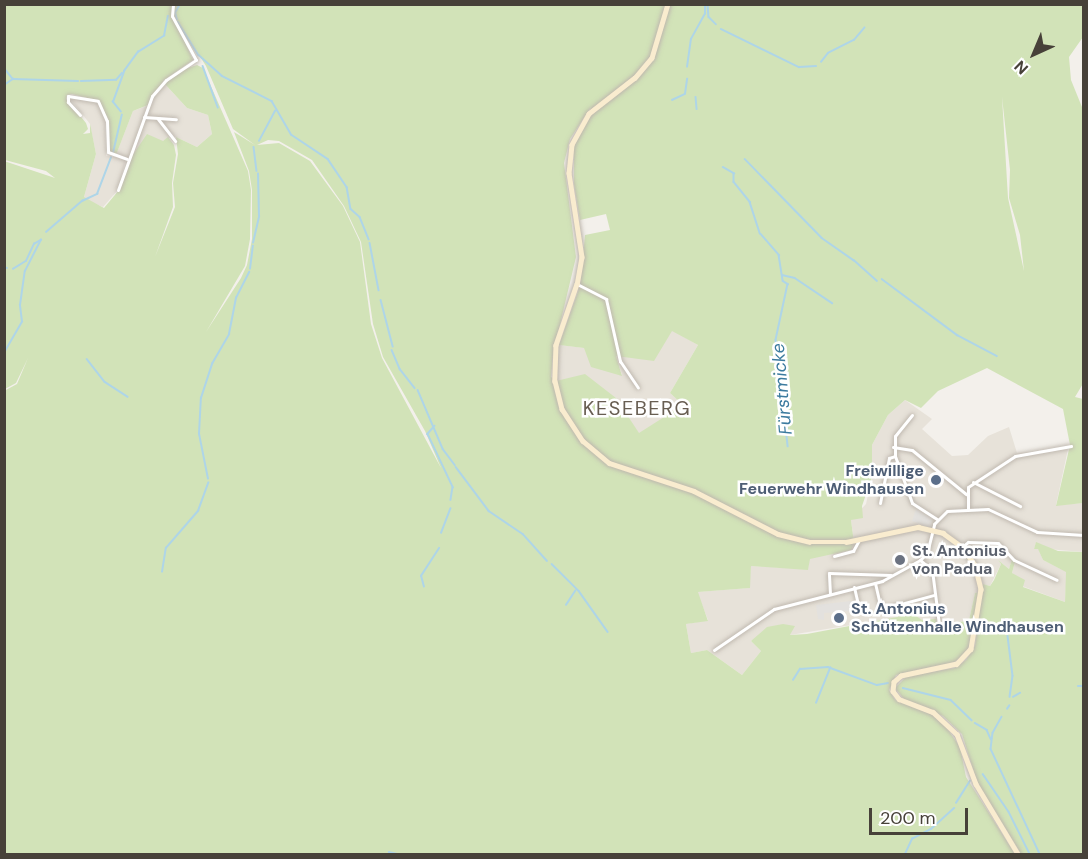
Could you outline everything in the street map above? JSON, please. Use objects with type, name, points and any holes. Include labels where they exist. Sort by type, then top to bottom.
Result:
[{"type":"main road","points":[[668,4],[655,52],[639,74],[589,114],[572,145],[570,183],[582,250],[577,284],[556,345],[555,381],[565,416],[595,453],[628,472],[707,496],[778,534],[809,542],[859,540],[910,527],[932,529],[962,547],[975,565],[981,589],[971,649],[957,664],[901,676],[894,682],[893,691],[903,702],[933,712],[957,734],[976,784],[1018,855]]},
{"type":"street","points":[[118,190],[127,159],[157,90],[195,60],[171,13],[173,4]]},
{"type":"street","points":[[80,115],[68,102],[68,96],[98,101],[107,121],[108,152],[127,159]]},
{"type":"street","points":[[144,117],[176,119]]},
{"type":"street","points":[[158,119],[175,141]]},
{"type":"street","points":[[577,284],[599,293],[608,302],[620,361],[638,388]]},
{"type":"street","points":[[912,415],[898,429],[893,447],[895,456],[915,507],[937,519]]},
{"type":"street","points":[[968,508],[966,494],[973,482],[1015,456],[1071,446]]},
{"type":"street","points":[[893,447],[912,450],[936,473],[966,494]]},
{"type":"street","points":[[880,503],[889,458],[895,456]]},
{"type":"street","points":[[973,482],[1020,506]]},
{"type":"street","points":[[714,650],[767,612],[875,582],[920,560],[927,553],[932,529],[937,519],[947,511],[968,508],[988,509],[1037,532],[1083,535]]},
{"type":"street","points":[[834,556],[853,551],[859,540]]},
{"type":"street","points":[[962,547],[968,542],[998,543],[1014,560],[1057,580]]},
{"type":"street","points":[[920,560],[932,570],[939,625]]},
{"type":"street","points":[[830,594],[829,573],[892,575]]},
{"type":"street","points":[[875,582],[880,604],[886,608],[934,595]]},
{"type":"street","points":[[854,587],[858,605]]},
{"type":"shaded area","points":[[164,83],[187,108],[208,115],[212,134],[197,147],[176,137],[168,138],[132,160],[126,158],[118,190],[103,207],[86,200],[84,197],[96,154],[90,124],[69,97],[97,101],[105,117],[106,156],[115,157],[133,111],[149,105]]},
{"type":"shaded area","name":"KESEBERG","points":[[672,330],[698,345],[670,393],[683,405],[639,434],[616,398],[556,381],[559,345],[585,348],[622,375],[616,356]]},
{"type":"shaded area","points":[[905,400],[932,419],[922,429],[952,456],[968,455],[988,436],[1009,427],[1017,453],[1068,449],[1056,505],[1083,503],[1083,552],[1047,549],[1036,543],[1034,549],[1038,548],[1043,560],[1067,572],[1065,602],[1022,586],[1012,573],[1015,562],[1012,560],[1009,569],[998,560],[1001,564],[990,586],[983,584],[977,565],[979,592],[975,593],[969,620],[938,627],[906,616],[790,635],[794,626],[751,641],[761,651],[742,675],[707,650],[691,653],[686,624],[708,620],[697,592],[749,588],[751,566],[808,569],[809,559],[854,543],[851,520],[866,504],[872,477],[872,445],[888,415]]},
{"type":"shaded area","points":[[916,509],[933,519],[930,528],[912,521]]},
{"type":"shaded area","points":[[851,601],[851,611],[824,613],[824,620],[818,619],[816,605]]},
{"type":"green space","points":[[5,5],[1083,5],[1083,37],[1069,57],[1071,80],[1084,112],[1084,382],[1075,397],[1083,399],[1083,503],[1056,506],[1070,445],[1063,409],[987,368],[938,391],[921,408],[905,400],[888,415],[872,445],[872,477],[862,506],[863,518],[851,520],[854,543],[851,550],[810,559],[808,570],[751,566],[750,588],[698,592],[708,621],[686,624],[691,653],[707,650],[742,675],[761,651],[751,641],[767,627],[783,624],[795,626],[790,635],[807,634],[913,614],[922,620],[936,619],[938,627],[969,620],[975,593],[979,592],[969,647],[961,658],[950,664],[896,675],[889,690],[895,700],[931,714],[946,727],[960,747],[966,777],[1015,854],[5,854],[4,391],[17,384],[28,358],[16,383],[5,389],[4,161],[55,178],[46,171],[5,160]],"holes":[[[171,11],[206,66],[233,129],[255,145],[234,132],[249,171],[252,190],[252,239],[247,265],[241,278],[206,332],[245,266],[250,239],[251,190],[248,171],[203,68],[197,65],[179,71],[164,83],[187,108],[208,115],[212,134],[197,147],[176,137],[178,154],[173,183],[175,207],[155,257],[173,207],[172,183],[176,155],[174,145],[168,137],[163,141],[147,134],[130,159],[119,190],[104,208],[84,197],[96,154],[90,124],[90,133],[83,134],[88,129],[86,123],[66,99],[67,95],[72,94],[98,101],[108,119],[109,152],[116,155],[133,111],[148,105],[164,80],[193,60]],[[1002,97],[1010,170],[1009,198],[1020,235],[1024,271],[1008,198]],[[591,107],[574,147],[574,184],[580,220],[606,214],[610,230],[585,235],[580,286],[559,345],[584,348],[591,367],[622,376],[616,356],[654,361],[672,331],[698,345],[670,393],[683,405],[639,433],[616,398],[585,374],[556,381],[551,377],[553,354],[576,257],[564,163],[570,139]],[[268,140],[279,141],[312,160],[344,206],[361,242],[373,324],[383,357],[425,431],[441,468],[382,358],[371,324],[360,242],[343,206],[310,161],[279,143],[257,145]]]},
{"type":"green space","points":[[1036,542],[1058,551],[1082,552],[1083,548],[1083,854],[1021,854],[977,782],[962,734],[943,716],[904,699],[895,688],[907,676],[955,668],[966,660],[975,646],[983,584],[990,586],[994,580],[1001,564],[998,560],[1009,569],[1012,559],[1015,562],[1012,573],[1025,580],[1023,587],[1065,602],[1066,572],[1043,560],[1038,549],[1034,549]]},
{"type":"waterway","points":[[177,20],[175,13],[180,4]]},
{"type":"waterway","name":"Fürstmicke","points":[[687,67],[691,39],[705,14],[705,4]]},
{"type":"waterway","points":[[708,4],[709,17],[716,24]]},
{"type":"waterway","points":[[121,112],[113,102],[124,71],[138,52],[164,36],[168,16]]},
{"type":"waterway","points":[[178,22],[199,55],[222,76],[272,101],[292,135],[328,159],[347,187],[351,209],[360,217],[369,239]]},
{"type":"waterway","points":[[821,62],[828,53],[854,40],[864,28]]},
{"type":"waterway","points":[[721,29],[799,67],[816,66]]},
{"type":"waterway","points":[[203,66],[218,107]]},
{"type":"waterway","points":[[5,69],[13,79]]},
{"type":"waterway","points":[[81,81],[116,80],[122,73]]},
{"type":"waterway","points":[[4,85],[13,79],[78,81]]},
{"type":"waterway","points":[[672,100],[685,94],[687,79]]},
{"type":"waterway","name":"Fürstmicke","points":[[696,97],[697,109]]},
{"type":"waterway","points":[[259,141],[275,111]]},
{"type":"waterway","points":[[113,153],[122,115]]},
{"type":"waterway","points":[[254,147],[257,171]]},
{"type":"waterway","points":[[46,232],[82,201],[97,194],[111,158]]},
{"type":"waterway","points":[[745,159],[822,238],[854,260],[877,281]]},
{"type":"waterway","name":"Fürstmicke","points":[[723,167],[734,173],[734,182],[750,202],[760,233]]},
{"type":"waterway","points":[[253,243],[259,217],[258,174]]},
{"type":"waterway","name":"Fürstmicke","points":[[761,234],[779,255],[783,281],[788,284],[776,340],[788,446]]},
{"type":"waterway","points":[[13,269],[26,261],[34,244],[41,240]]},
{"type":"waterway","points":[[4,353],[22,322],[20,305],[25,271],[41,240]]},
{"type":"waterway","points":[[370,243],[379,290]]},
{"type":"waterway","points":[[250,269],[253,246]]},
{"type":"waterway","points":[[208,479],[199,434],[201,398],[212,364],[229,334],[236,298],[249,272]]},
{"type":"waterway","points":[[782,275],[795,278],[832,303]]},
{"type":"waterway","points":[[882,279],[957,335],[997,356]]},
{"type":"waterway","points":[[381,300],[393,346]]},
{"type":"waterway","points":[[392,350],[400,369],[415,388]]},
{"type":"waterway","points":[[87,359],[105,382],[128,397]]},
{"type":"waterway","points":[[418,390],[443,449],[455,465]]},
{"type":"waterway","points":[[435,426],[428,434],[453,487],[451,500]]},
{"type":"waterway","points":[[456,467],[489,511],[523,534],[547,561]]},
{"type":"waterway","points":[[162,572],[166,548],[198,511],[208,483]]},
{"type":"waterway","points":[[441,533],[450,509]]},
{"type":"waterway","points":[[424,587],[421,576],[439,548]]},
{"type":"waterway","points":[[552,564],[579,591],[608,632]]},
{"type":"waterway","points":[[566,605],[575,591]]},
{"type":"waterway","points":[[1008,636],[1013,676],[1010,697]]},
{"type":"waterway","points":[[793,680],[800,669],[828,667],[877,685],[888,683]]},
{"type":"waterway","points":[[816,703],[830,668]]},
{"type":"waterway","points":[[1078,686],[1084,686]]},
{"type":"waterway","points":[[903,688],[951,700],[972,720]]},
{"type":"waterway","points":[[1013,697],[1020,693]]},
{"type":"waterway","points":[[1002,717],[993,733],[991,749],[1040,854]]},
{"type":"waterway","points":[[975,723],[987,730],[991,739]]},
{"type":"waterway","points":[[983,774],[1009,812],[1030,854]]},
{"type":"waterway","points":[[956,803],[970,781]]},
{"type":"waterway","points":[[905,854],[912,839],[931,829],[954,808]]},
{"type":"waterway","points":[[389,852],[397,854]]},
{"type":"place","name":"Freiwillige Feuerwehr Windhausen","points":[[936,480]]},
{"type":"place","name":"St. Antonius von Padua","points":[[900,560]]},
{"type":"place","name":"St. Antonius Schützenhalle Windhausen","points":[[839,618]]},
{"type":"district","name":"KESEBERG","points":[[637,408]]}]
